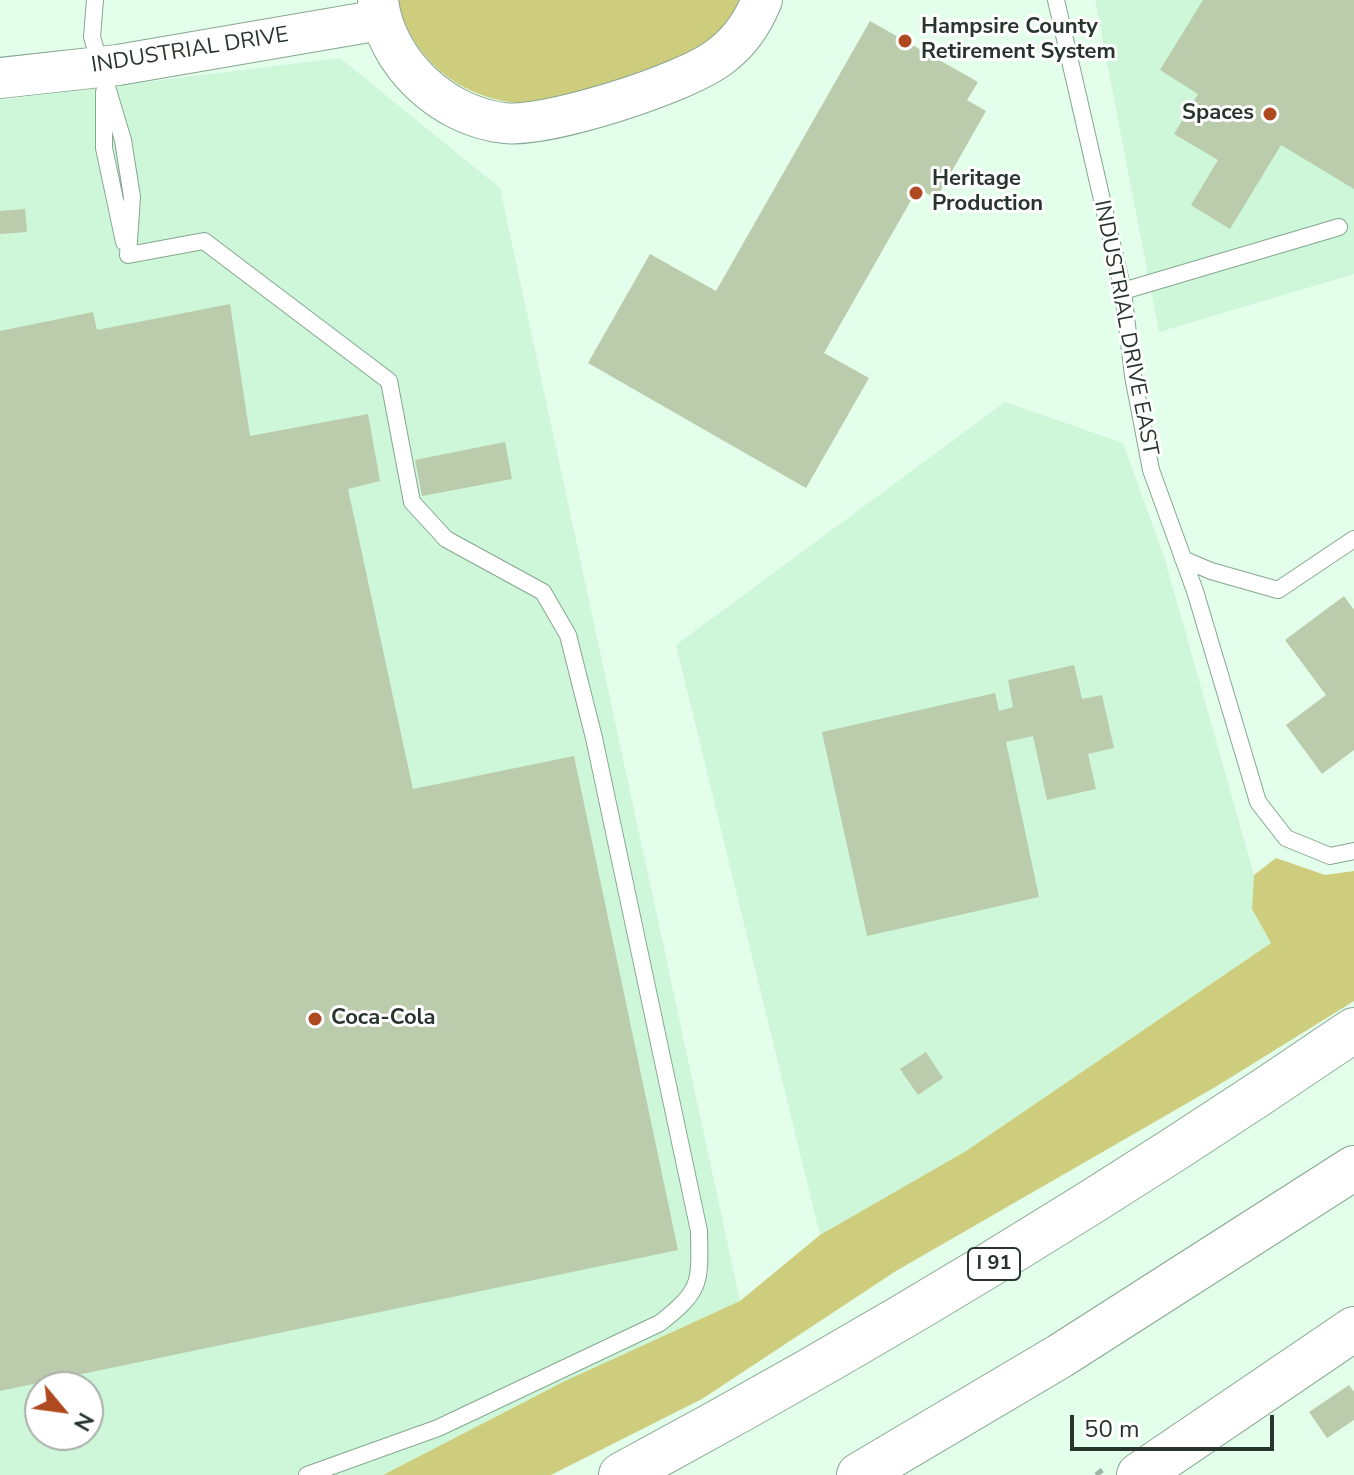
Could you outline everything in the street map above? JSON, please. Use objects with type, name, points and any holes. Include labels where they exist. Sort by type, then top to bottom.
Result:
[{"type":"main road","name":"I 91","points":[[621,1475],[991,1266],[1159,1161],[1354,1030]]},
{"type":"main road","points":[[859,1475],[1074,1347],[1354,1168]]},
{"type":"main road","points":[[1139,1475],[1354,1329]]},
{"type":"street","name":"INDUSTRIAL DRIVE","points":[[0,78],[104,67],[379,10],[399,59],[432,91],[474,116],[518,124],[601,105],[699,69],[718,58],[739,38],[762,0]]},
{"type":"lane","points":[[95,0],[92,37],[104,67],[104,148],[113,201],[128,255],[204,241],[389,381],[412,502],[446,539],[543,592],[568,635],[594,738],[699,1231],[699,1274],[690,1299],[660,1323],[438,1428],[307,1475]]},
{"type":"lane","name":"INDUSTRIAL DRIVE EAST","points":[[1056,0],[1123,291],[1133,376],[1151,470],[1183,559],[1258,802],[1286,838],[1330,856],[1354,851]]},
{"type":"lane","points":[[1123,291],[1339,227]]},
{"type":"lane","points":[[1183,559],[1211,571],[1278,590],[1354,539]]},
{"type":"shaded area","points":[[397,0],[748,0],[703,53],[545,103],[519,103],[472,91],[433,64],[417,46]]},
{"type":"shaded area","points":[[1095,0],[1354,0],[1354,274],[1159,332]]},
{"type":"shaded area","name":"Coca-Cola","points":[[340,58],[500,188],[740,1301],[565,1381],[383,1475],[0,1475],[0,100]]},
{"type":"shaded area","points":[[1005,402],[1123,443],[1165,560],[1254,875],[1252,909],[1271,943],[966,1151],[820,1235],[676,645]]},
{"type":"shaded area","points":[[1276,858],[1325,875],[1354,871],[1354,1001],[1217,1086],[896,1271],[702,1399],[551,1475],[383,1475],[565,1381],[740,1301],[820,1235],[966,1151],[1271,943],[1252,909],[1254,875]]},
{"type":"building","name":"Spaces","points":[[1203,0],[1354,0],[1354,189],[1281,145],[1230,229],[1191,205],[1218,160],[1174,134],[1198,94],[1160,70]]},
{"type":"building","points":[[870,21],[978,82],[967,100],[986,111],[936,199],[918,188],[824,353],[869,378],[806,488],[588,363],[650,254],[716,291]]},
{"type":"building","points":[[25,209],[27,232],[0,234],[0,211]]},
{"type":"building","name":"Coca-Cola","points":[[230,304],[250,436],[368,414],[380,481],[348,489],[413,789],[574,756],[678,1250],[96,1371],[24,1371],[24,1386],[0,1391],[0,331],[93,312],[97,330]]},
{"type":"building","points":[[505,442],[512,479],[422,496],[415,460]]},
{"type":"building","points":[[1344,596],[1354,610],[1354,750],[1322,774],[1286,725],[1326,695],[1285,640]]},
{"type":"building","points":[[1074,665],[1082,699],[1102,695],[1114,748],[1088,754],[1096,789],[1047,800],[1033,736],[1006,742],[1039,897],[867,936],[822,732],[995,693],[999,711],[1013,707],[1008,680]]},
{"type":"building","points":[[926,1052],[943,1078],[918,1095],[900,1069]]},
{"type":"building","points":[[1349,1385],[1354,1392],[1354,1420],[1327,1438],[1309,1412]]},
{"type":"place","name":"Hampsire County Retirement System","points":[[905,41]]},
{"type":"place","name":"Spaces","points":[[1270,114]]},
{"type":"place","name":"Heritage Production","points":[[916,193]]},
{"type":"place","name":"Coca-Cola","points":[[315,1019]]}]
